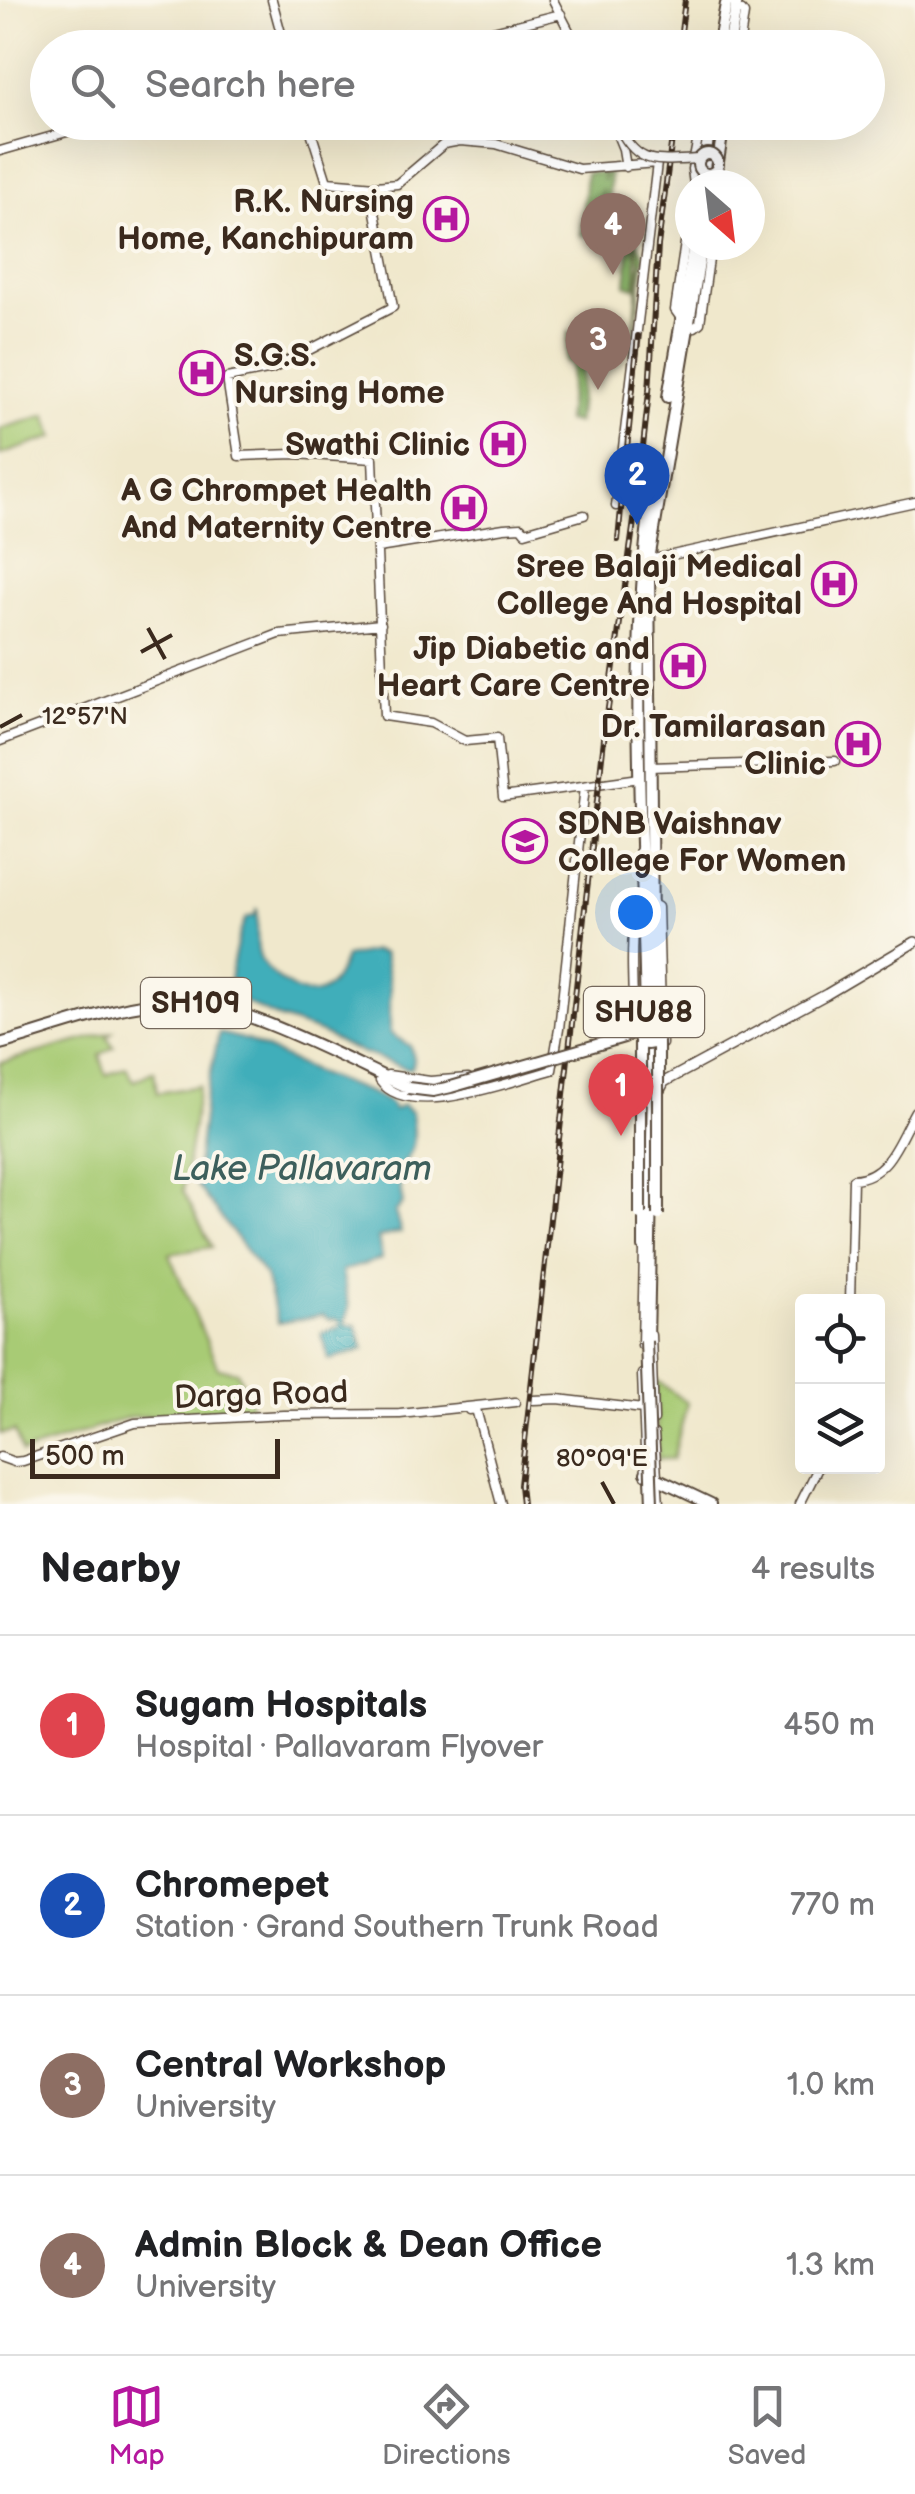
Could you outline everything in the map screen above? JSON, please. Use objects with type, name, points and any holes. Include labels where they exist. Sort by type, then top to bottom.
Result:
[{"type":"main road","points":[[702,170],[705,140]]},
{"type":"main road","points":[[706,170],[707,140]]},
{"type":"main road","points":[[715,170],[722,140]]},
{"type":"main road","points":[[700,164],[709,154],[717,166]]},
{"type":"main road","points":[[700,164],[709,174],[717,166]]},
{"type":"main road","name":"SHU88","points":[[644,910],[650,767],[648,560],[686,320],[691,260]]},
{"type":"main road","name":"SHU88","points":[[654,1504],[647,1336],[653,1103],[638,701],[642,561],[669,390],[703,260]]},
{"type":"main road","points":[[686,320],[698,312],[705,260]]},
{"type":"main road","points":[[644,910],[655,920],[658,1032],[648,1223]]},
{"type":"main road","points":[[644,910],[639,1033],[648,1223]]},
{"type":"main road","points":[[652,1085],[718,1053],[915,942]]},
{"type":"main road","name":"SH109","points":[[0,1047],[145,1010],[186,1007],[234,1018],[407,1090],[433,1090],[639,1033]]},
{"type":"main road","points":[[639,1033],[649,1023],[658,1032]]},
{"type":"main road","points":[[639,1033],[650,1044],[658,1032]]},
{"type":"main road","name":"SHU88","points":[[647,1336],[648,1253],[644,1246],[648,1223],[641,1139],[652,1085]]},
{"type":"main road","points":[[651,1475],[712,1504]]},
{"type":"street","points":[[272,0],[280,30]]},
{"type":"street","points":[[554,0],[570,30]]},
{"type":"street","points":[[500,30],[563,17]]},
{"type":"street","points":[[0,150],[36,140]]},
{"type":"street","points":[[313,140],[326,182],[370,186],[397,184],[444,144],[460,140],[496,144],[579,169],[658,164],[616,506]]},
{"type":"street","points":[[626,140],[634,153],[648,158],[700,164]]},
{"type":"street","points":[[627,140],[633,150],[633,166]]},
{"type":"street","points":[[711,170],[720,140]]},
{"type":"street","points":[[370,186],[392,308],[272,369],[227,378],[239,456],[295,454],[373,459],[384,716],[432,723],[465,741],[497,738],[504,797],[640,778]]},
{"type":"street","points":[[682,260],[675,310],[686,320]]},
{"type":"street","points":[[648,560],[915,502]]},
{"type":"street","points":[[378,548],[504,528],[520,527],[525,532],[584,515]]},
{"type":"street","points":[[0,741],[279,634],[381,624]]},
{"type":"street","points":[[650,767],[835,762]]},
{"type":"street","points":[[554,1054],[463,1079],[382,1078],[385,1087],[407,1097],[428,1100],[552,1070],[554,1054],[585,786]]},
{"type":"street","points":[[644,910],[658,907],[663,1030],[652,1085]]},
{"type":"street","points":[[639,1033],[652,1085],[660,1212],[648,1223]]},
{"type":"street","points":[[850,1294],[853,1179],[873,1176],[888,1161],[915,1112]]},
{"type":"street","points":[[644,1246],[643,1409],[654,1504]]},
{"type":"street","points":[[647,1336],[652,1338],[651,1475]]},
{"type":"street","points":[[533,1400],[558,1399],[643,1409]]},
{"type":"street","name":"Darga Road","points":[[0,1458],[14,1462],[135,1423],[283,1414],[400,1414],[515,1402]]},
{"type":"street","points":[[456,1409],[476,1409],[501,1504]]},
{"type":"street","points":[[800,1504],[815,1474]]},
{"type":"green space","points":[[586,173],[603,173],[603,181],[605,173],[610,173],[609,196],[620,221],[629,223],[644,256],[633,348],[640,262],[637,250],[604,197],[616,225],[633,244],[635,287],[626,285],[630,241],[599,236],[602,189],[596,235],[581,235]]},
{"type":"green space","points":[[569,333],[586,335],[577,423],[566,421],[572,363],[566,362]]},
{"type":"green space","points":[[46,415],[54,437],[0,455],[0,429]]},
{"type":"green space","points":[[112,1032],[107,1037],[114,1047],[100,1055],[106,1075],[126,1067],[134,1081],[154,1071],[157,1093],[199,1086],[183,1191],[212,1247],[169,1254],[218,1368],[238,1372],[253,1410],[129,1417],[22,1453],[15,1431],[0,1434],[0,1063]]},
{"type":"green space","points":[[656,1380],[687,1403],[673,1459],[658,1459]]},
{"type":"water","name":"Lake Pallavaram","points":[[257,908],[261,959],[273,974],[296,990],[323,991],[335,978],[345,957],[374,951],[384,954],[390,986],[390,1033],[410,1046],[412,1068],[350,1048],[230,998],[231,971],[240,934],[246,918],[255,915]]},
{"type":"water","name":"Lake Pallavaram","points":[[219,1033],[247,1040],[371,1093],[391,1104],[394,1110],[403,1105],[412,1113],[413,1145],[397,1169],[403,1204],[395,1212],[401,1232],[378,1238],[382,1259],[342,1271],[349,1307],[345,1325],[356,1325],[364,1349],[329,1360],[321,1333],[341,1326],[339,1320],[323,1315],[278,1323],[265,1276],[195,1183],[205,1100]]},
{"type":"railway","points":[[681,30],[685,0]]},
{"type":"railway","points":[[522,1504],[520,1485],[605,730],[649,392],[658,245],[672,140]]},
{"type":"railway","points":[[618,540],[638,336]]},
{"type":"place","name":"R.K. Nursing Home, Kanchipuram","points":[[446,219]]},
{"type":"place","name":"Admin Block & Dean Office","points":[[613,275]]},
{"type":"place","name":"S.G.S. Nursing Home","points":[[202,373]]},
{"type":"place","name":"Central Workshop","points":[[598,390]]},
{"type":"place","name":"Swathi Clinic","points":[[503,444]]},
{"type":"place","name":"A G Chrompet Health And Maternity Centre","points":[[464,508]]},
{"type":"place","name":"Chromepet","points":[[637,525]]},
{"type":"place","name":"Sree Balaji Medical College And Hospital","points":[[834,584]]},
{"type":"place","name":"Jip Diabetic and Heart Care Centre","points":[[683,666]]},
{"type":"place","name":"Dr. Tamilarasan Clinic","points":[[858,744]]},
{"type":"place","name":"SDNB Vaishnav College For Women","points":[[525,841]]},
{"type":"place","name":"Sugam Hospitals","points":[[621,1136]]}]
